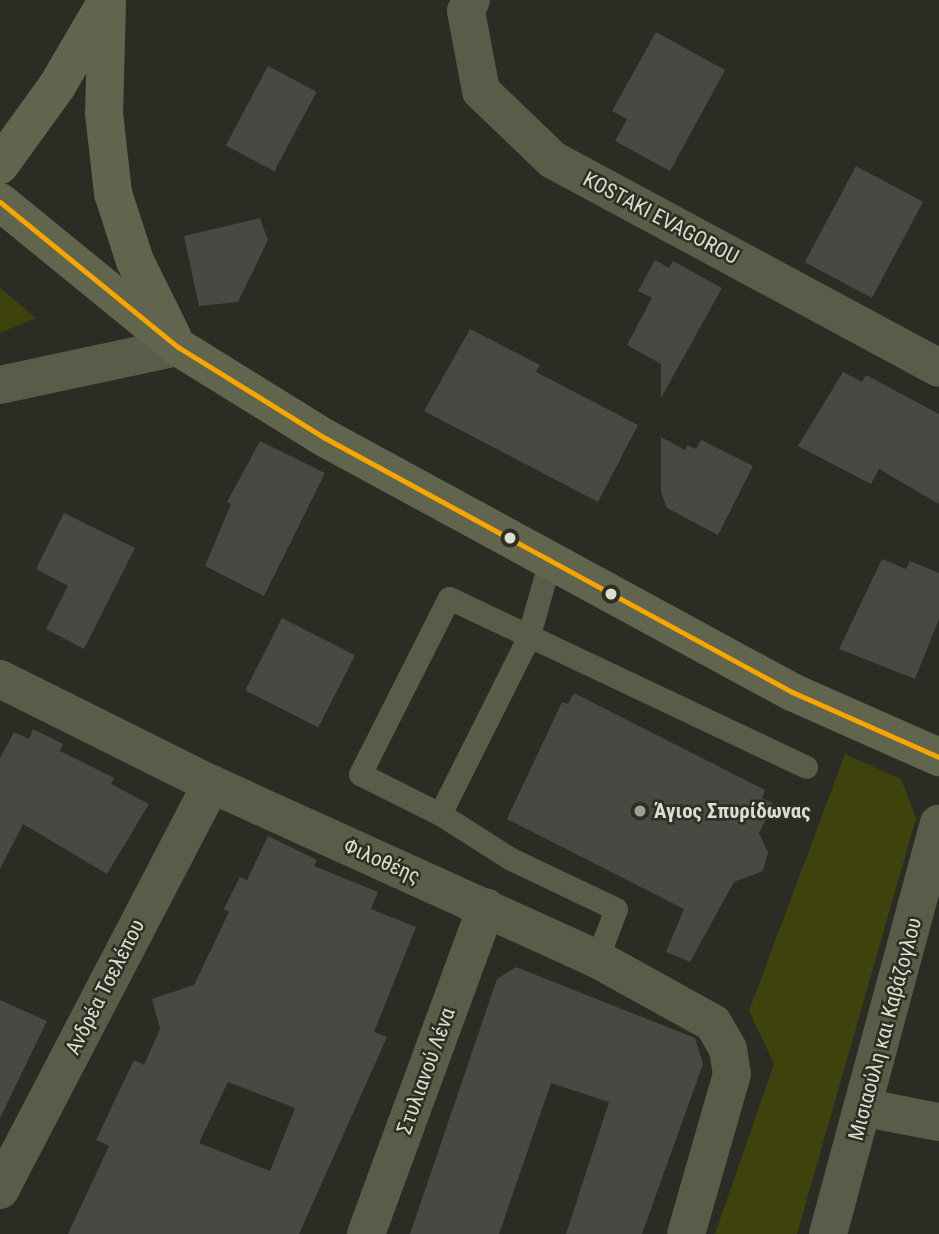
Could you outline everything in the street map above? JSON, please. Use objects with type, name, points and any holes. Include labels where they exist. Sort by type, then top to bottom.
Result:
[{"type":"street","name":"KOSTAKI EVAGOROU","points":[[471,0],[466,11],[481,92],[553,160],[939,368]]},
{"type":"street","points":[[0,165],[57,86],[107,1]]},
{"type":"street","points":[[107,1],[104,113],[113,194],[135,261],[178,347]]},
{"type":"street","points":[[0,202],[178,347],[325,438],[792,692],[939,757]]},
{"type":"street","points":[[0,384],[178,347]]},
{"type":"street","name":"Φιλοθέης","points":[[0,679],[211,784],[597,959],[713,1023],[728,1049],[732,1074],[686,1234]]},
{"type":"street","name":"Ανδρέα Τσελέπου","points":[[0,1190],[211,784]]},
{"type":"street","name":"Μισιαούλη και Καβάζογλου","points":[[828,1234],[866,1108],[939,824]]},
{"type":"street","name":"Στυλιανού Λένα","points":[[366,1234],[486,907]]},
{"type":"street","points":[[866,1108],[939,1122]]},
{"type":"lane","points":[[440,814],[528,638],[550,560]]},
{"type":"lane","points":[[597,959],[616,909],[511,859],[440,814],[360,774],[449,598],[528,638],[806,767]]},
{"type":"green space","points":[[0,288],[36,318],[0,333]]},
{"type":"green space","points":[[845,754],[901,779],[916,818],[797,1234],[715,1234],[774,1064],[749,1011]]},
{"type":"building","points":[[656,32],[725,70],[670,171],[615,141],[627,119],[612,111]]},
{"type":"building","points":[[268,66],[317,92],[274,171],[226,145]]},
{"type":"building","points":[[856,166],[923,202],[872,298],[805,262]]},
{"type":"building","points":[[260,218],[268,240],[238,302],[199,306],[184,236]]},
{"type":"building","points":[[655,260],[669,268],[673,261],[722,288],[661,398],[661,364],[627,345],[652,298],[638,291]]},
{"type":"building","points":[[470,329],[540,365],[536,372],[638,425],[598,502],[424,411]]},
{"type":"building","points":[[843,372],[862,382],[866,375],[939,414],[939,504],[879,469],[871,484],[798,446]]},
{"type":"building","points":[[661,437],[685,450],[687,445],[696,449],[701,440],[753,466],[718,535],[667,508],[661,493]]},
{"type":"building","points":[[260,441],[325,473],[264,596],[205,566],[231,504],[227,502]]},
{"type":"building","points":[[64,513],[135,548],[84,649],[46,629],[68,586],[36,569]]},
{"type":"building","points":[[882,559],[906,569],[910,561],[939,573],[939,619],[915,679],[839,649]]},
{"type":"building","points":[[282,618],[355,655],[318,727],[245,690]]},
{"type":"building","name":"Άγιος Σπυρίδωνας","points":[[574,693],[765,790],[762,798],[774,804],[759,833],[768,852],[763,871],[734,882],[690,962],[666,952],[684,909],[507,819],[562,702],[568,704]]},
{"type":"building","points":[[33,729],[63,744],[60,751],[114,778],[111,784],[149,804],[107,874],[23,824],[0,869],[0,758],[14,732],[29,739]]},
{"type":"building","points":[[268,836],[317,860],[314,866],[378,892],[371,909],[416,927],[374,1032],[387,1037],[299,1234],[68,1234],[109,1146],[96,1140],[134,1060],[144,1065],[160,1029],[152,999],[194,985],[229,912],[224,909],[240,877],[247,880]],"holes":[[[228,1082],[295,1108],[270,1171],[199,1143]]]},
{"type":"building","points":[[516,967],[695,1038],[703,1064],[642,1234],[566,1234],[609,1102],[551,1083],[499,1234],[410,1234],[497,979]]},
{"type":"building","points":[[0,1000],[47,1021],[0,1118]]},
{"type":"transit line","points":[[0,202],[178,347],[325,438],[792,692],[939,757]]},
{"type":"place","name":"Άγιος Σπυρίδωνας","points":[[640,811]]}]
